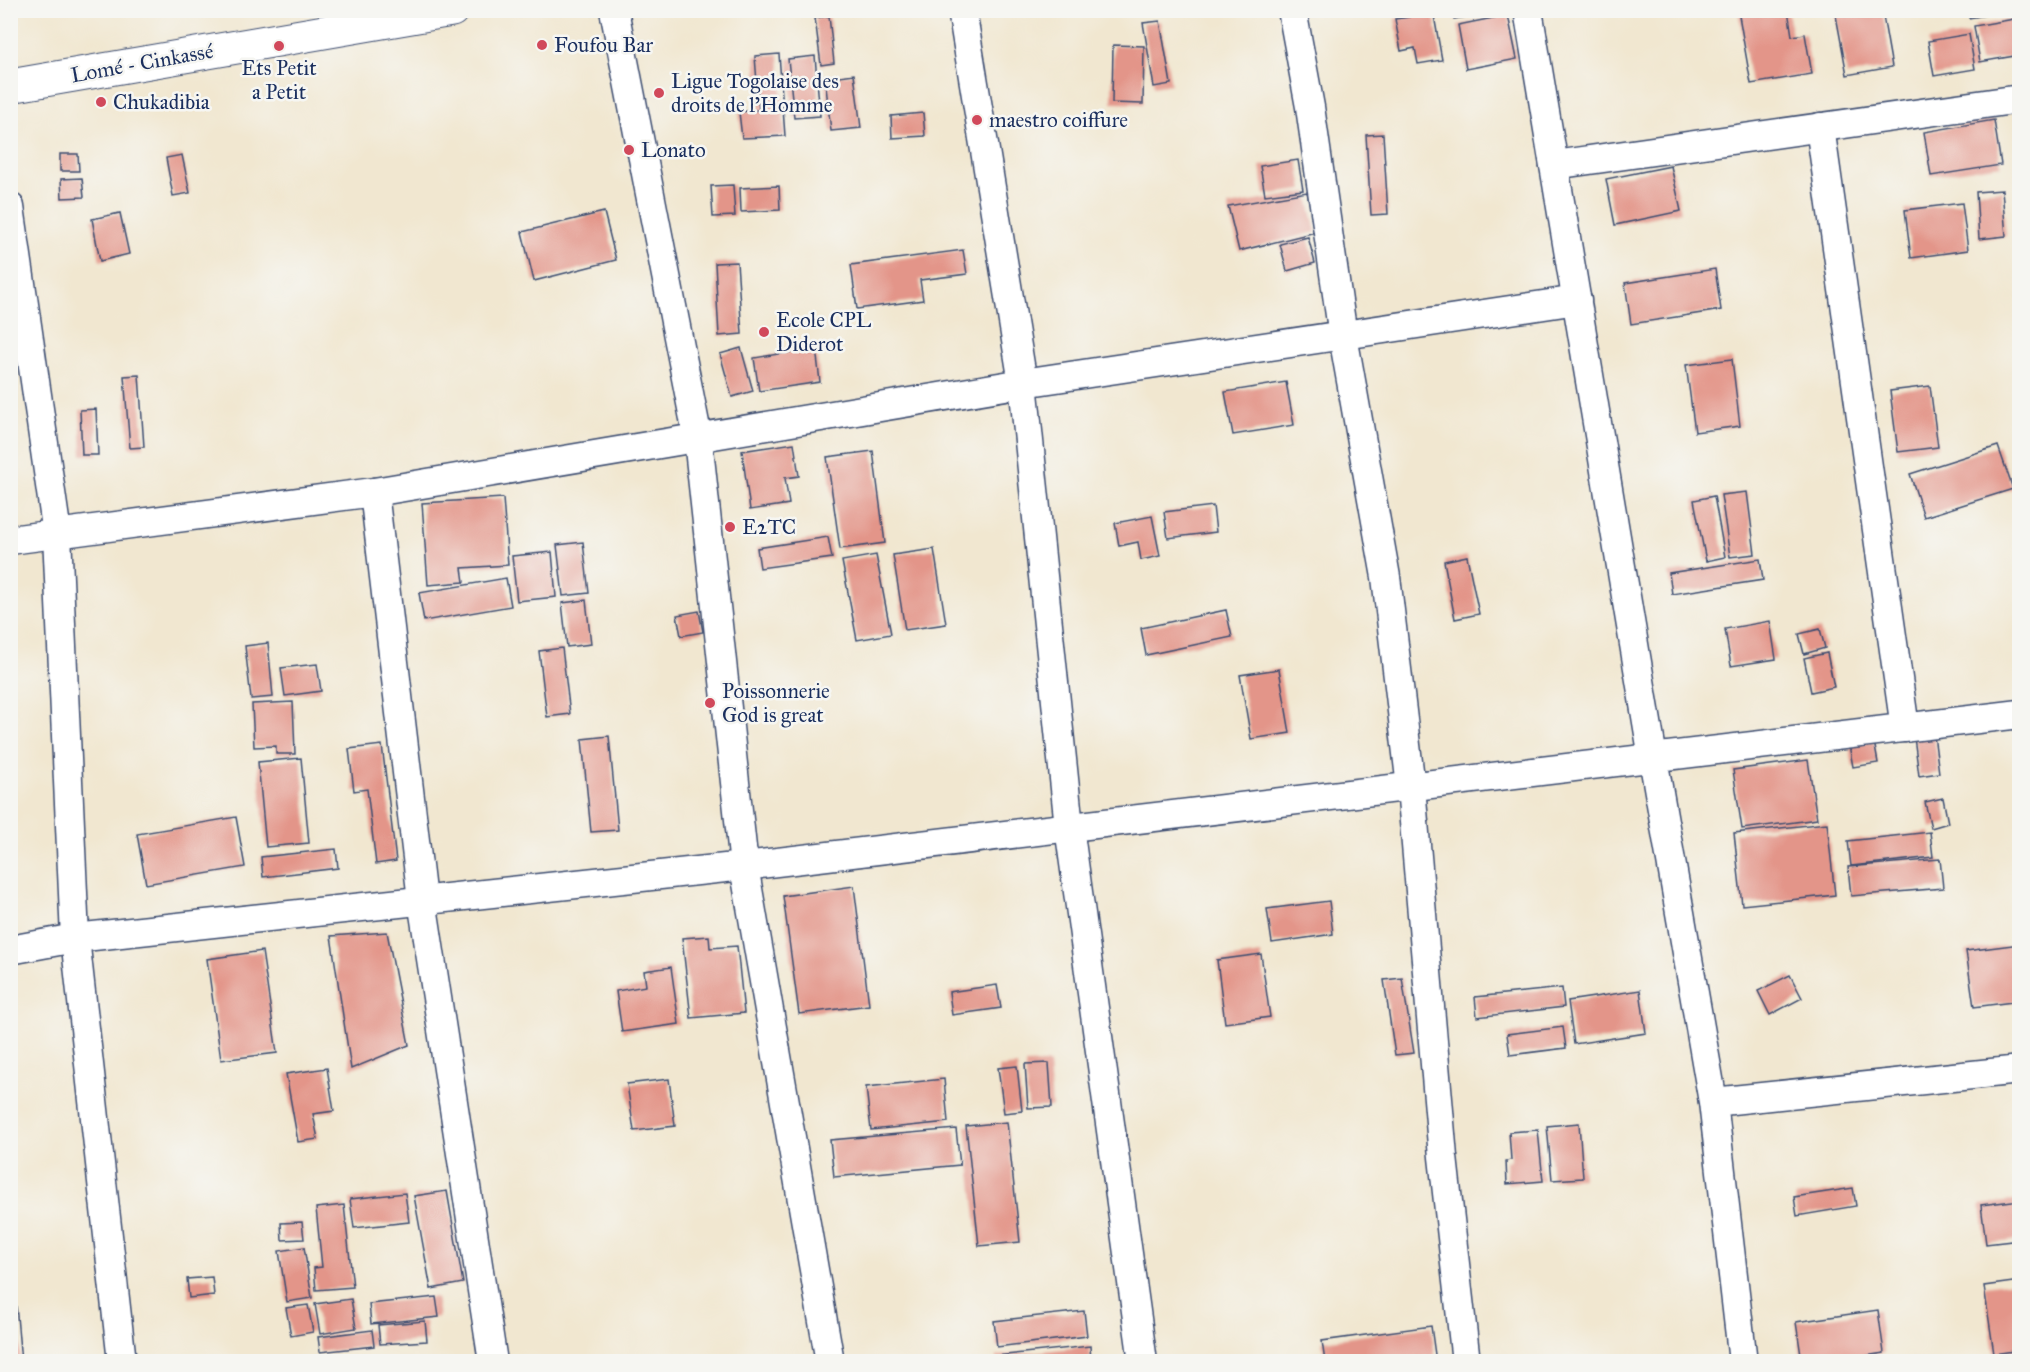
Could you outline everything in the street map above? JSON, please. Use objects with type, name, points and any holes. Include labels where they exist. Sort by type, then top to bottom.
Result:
[{"type":"highway","name":"Lomé - Cinkassé","points":[[10,86],[452,10]]},
{"type":"street","points":[[614,10],[698,439],[744,866],[830,1362]]},
{"type":"street","points":[[962,10],[1023,384],[1069,827],[1143,1362]]},
{"type":"street","points":[[1292,10],[1310,106],[1343,336],[1386,577],[1411,787],[1443,1157],[1466,1362]]},
{"type":"street","points":[[1528,10],[1713,1102],[1743,1362]]},
{"type":"street","points":[[1554,165],[2019,99]]},
{"type":"street","points":[[1820,127],[1905,728]]},
{"type":"street","points":[[10,207],[57,534],[75,938],[122,1362]]},
{"type":"street","points":[[10,540],[374,492],[1023,384],[1577,300]]},
{"type":"street","points":[[374,492],[422,900],[493,1362]]},
{"type":"street","points":[[10,950],[75,938],[744,866],[2019,714]]},
{"type":"street","points":[[1713,1102],[2019,1070]]},
{"type":"building","points":[[1408,10],[1433,10],[1442,60],[1418,64],[1415,48],[1401,51],[1395,19],[1409,17]]},
{"type":"building","points":[[1453,10],[1501,10],[1501,12],[1454,19]]},
{"type":"building","points":[[1738,10],[1788,10],[1792,36],[1805,34],[1812,74],[1751,84]]},
{"type":"building","points":[[1835,10],[1882,10],[1892,67],[1847,75]]},
{"type":"building","points":[[1968,10],[2004,10],[2004,12],[1969,18]]},
{"type":"building","points":[[1508,15],[1517,59],[1466,69],[1458,25]]},
{"type":"building","points":[[829,16],[834,63],[821,65],[815,18]]},
{"type":"building","points":[[2020,18],[2020,55],[1980,62],[1974,26]]},
{"type":"building","points":[[1160,21],[1171,84],[1154,87],[1143,23]]},
{"type":"building","points":[[1969,34],[1975,69],[1934,76],[1928,41]]},
{"type":"building","points":[[1113,45],[1144,46],[1143,104],[1112,103]]},
{"type":"building","points":[[779,54],[785,136],[742,138],[739,112],[759,110],[755,56]]},
{"type":"building","points":[[815,56],[820,116],[794,118],[788,59]]},
{"type":"building","points":[[854,74],[861,128],[831,131],[825,78]]},
{"type":"building","points":[[923,113],[925,136],[892,138],[891,116]]},
{"type":"building","points":[[1994,120],[2001,165],[1931,176],[1924,132]]},
{"type":"building","points":[[1383,134],[1388,214],[1371,215],[1366,135]]},
{"type":"building","points":[[60,154],[78,154],[79,171],[60,171]]},
{"type":"building","points":[[182,155],[190,193],[173,196],[166,158]]},
{"type":"building","points":[[1298,160],[1303,190],[1265,195],[1260,166]]},
{"type":"building","points":[[1671,166],[1681,211],[1615,225],[1606,179]]},
{"type":"building","points":[[82,178],[84,197],[62,198],[61,179]]},
{"type":"building","points":[[733,185],[735,216],[713,217],[711,186]]},
{"type":"building","points":[[779,186],[780,210],[741,212],[740,188]]},
{"type":"building","points":[[2002,190],[2006,236],[1979,239],[1976,192]]},
{"type":"building","points":[[1307,192],[1316,232],[1239,251],[1228,206]]},
{"type":"building","points":[[1962,203],[1968,250],[1911,258],[1905,210]]},
{"type":"building","points":[[604,212],[616,260],[534,281],[522,232]]},
{"type":"building","points":[[120,213],[129,254],[100,261],[92,219]]},
{"type":"building","points":[[1308,237],[1315,263],[1287,271],[1280,244]]},
{"type":"building","points":[[963,250],[967,274],[920,280],[923,300],[857,309],[851,265]]},
{"type":"building","points":[[737,262],[742,334],[719,336],[715,263]]},
{"type":"building","points":[[1715,269],[1721,310],[1631,324],[1625,283]]},
{"type":"building","points":[[741,348],[753,391],[732,397],[720,354]]},
{"type":"building","points":[[816,348],[820,382],[759,391],[754,358]]},
{"type":"building","points":[[1732,359],[1740,426],[1695,432],[1686,365]]},
{"type":"building","points":[[139,375],[144,447],[130,448],[124,376]]},
{"type":"building","points":[[1286,382],[1294,425],[1233,435],[1225,392]]},
{"type":"building","points":[[1930,386],[1938,447],[1898,452],[1890,391]]},
{"type":"building","points":[[96,409],[98,455],[82,455],[80,410]]},
{"type":"building","points":[[794,443],[799,476],[785,478],[789,504],[750,510],[742,451]]},
{"type":"building","points":[[1998,446],[2013,489],[1924,517],[1910,474]]},
{"type":"building","points":[[873,451],[885,543],[840,549],[827,457]]},
{"type":"building","points":[[1747,492],[1755,554],[1730,557],[1721,495]]},
{"type":"building","points":[[1714,496],[1725,557],[1706,561],[1694,500]]},
{"type":"building","points":[[503,498],[508,565],[462,568],[464,582],[428,585],[422,503]]},
{"type":"building","points":[[1213,506],[1216,532],[1168,538],[1164,512]]},
{"type":"building","points":[[1152,516],[1160,556],[1141,560],[1138,542],[1119,546],[1115,523]]},
{"type":"building","points":[[828,537],[832,558],[760,568],[757,548]]},
{"type":"building","points":[[583,542],[589,593],[563,596],[557,545]]},
{"type":"building","points":[[934,549],[946,624],[905,630],[893,555]]},
{"type":"building","points":[[552,552],[556,597],[517,601],[512,556]]},
{"type":"building","points":[[876,555],[891,634],[857,640],[842,561]]},
{"type":"building","points":[[1467,556],[1479,614],[1455,619],[1444,561]]},
{"type":"building","points":[[1760,559],[1763,580],[1672,594],[1669,573]]},
{"type":"building","points":[[506,578],[511,606],[424,621],[419,593]]},
{"type":"building","points":[[586,600],[591,644],[567,647],[562,603]]},
{"type":"building","points":[[1226,610],[1232,637],[1146,655],[1141,628]]},
{"type":"building","points":[[699,611],[703,632],[681,636],[677,615]]},
{"type":"building","points":[[1770,621],[1776,659],[1731,666],[1725,629]]},
{"type":"building","points":[[1820,629],[1825,648],[1804,654],[1799,634]]},
{"type":"building","points":[[268,643],[273,697],[251,699],[245,646]]},
{"type":"building","points":[[562,648],[570,714],[547,717],[539,651]]},
{"type":"building","points":[[1827,653],[1834,687],[1811,692],[1804,658]]},
{"type":"building","points":[[317,664],[321,691],[285,696],[281,668]]},
{"type":"building","points":[[1279,669],[1290,733],[1251,739],[1240,675]]},
{"type":"building","points":[[293,702],[295,754],[276,754],[276,746],[254,747],[252,704]]},
{"type":"building","points":[[1934,735],[1939,773],[1919,776],[1914,737]]},
{"type":"building","points":[[609,736],[618,830],[591,832],[582,739]]},
{"type":"building","points":[[1874,741],[1878,763],[1853,767],[1849,745]]},
{"type":"building","points":[[382,745],[396,861],[376,864],[367,789],[354,791],[349,749]]},
{"type":"building","points":[[301,758],[309,843],[266,847],[258,762]]},
{"type":"building","points":[[1808,760],[1817,819],[1742,829],[1733,770]]},
{"type":"building","points":[[1943,798],[1948,823],[1931,828],[1925,802]]},
{"type":"building","points":[[236,817],[245,867],[146,884],[137,834]]},
{"type":"building","points":[[1827,823],[1835,895],[1742,905],[1734,833]]},
{"type":"building","points":[[1930,832],[1933,857],[1851,866],[1848,841]]},
{"type":"building","points":[[336,849],[338,868],[263,877],[261,857]]},
{"type":"building","points":[[1940,859],[1943,888],[1851,896],[1848,867]]},
{"type":"building","points":[[854,886],[869,1005],[799,1014],[783,896]]},
{"type":"building","points":[[1329,901],[1333,934],[1272,943],[1267,909]]},
{"type":"building","points":[[387,932],[409,1045],[351,1069],[331,936]]},
{"type":"building","points":[[709,936],[710,948],[737,946],[744,1013],[691,1018],[682,938]]},
{"type":"building","points":[[2020,944],[2020,1001],[1974,1007],[1966,951]]},
{"type":"building","points":[[262,951],[277,1053],[221,1060],[207,959]]},
{"type":"building","points":[[1261,954],[1270,1017],[1225,1023],[1217,960]]},
{"type":"building","points":[[671,967],[679,1024],[622,1032],[616,991],[646,986],[644,971]]},
{"type":"building","points":[[1790,975],[1802,998],[1770,1015],[1758,991]]},
{"type":"building","points":[[1402,978],[1414,1053],[1395,1055],[1384,980]]},
{"type":"building","points":[[997,985],[1001,1008],[952,1015],[949,992]]},
{"type":"building","points":[[1562,988],[1564,1007],[1477,1017],[1475,997]]},
{"type":"building","points":[[1640,990],[1646,1033],[1574,1044],[1568,1001]]},
{"type":"building","points":[[1563,1027],[1566,1048],[1510,1055],[1507,1034]]},
{"type":"building","points":[[1049,1063],[1052,1107],[1028,1108],[1025,1064]]},
{"type":"building","points":[[1017,1066],[1022,1111],[1004,1113],[998,1068]]},
{"type":"building","points":[[327,1068],[334,1111],[313,1114],[318,1139],[298,1142],[286,1074]]},
{"type":"building","points":[[669,1079],[675,1126],[634,1131],[627,1084]]},
{"type":"building","points":[[944,1079],[948,1122],[871,1130],[866,1087]]},
{"type":"building","points":[[1007,1122],[1020,1242],[979,1246],[966,1126]]},
{"type":"building","points":[[1579,1123],[1583,1178],[1552,1180],[1547,1126]]},
{"type":"building","points":[[956,1129],[960,1165],[834,1177],[830,1140]]},
{"type":"building","points":[[1538,1130],[1543,1181],[1507,1184],[1506,1161],[1511,1160],[1509,1132]]},
{"type":"building","points":[[1853,1188],[1856,1206],[1797,1216],[1794,1197]]},
{"type":"building","points":[[447,1191],[463,1283],[431,1289],[414,1196]]},
{"type":"building","points":[[405,1193],[409,1222],[354,1228],[350,1199]]},
{"type":"building","points":[[2020,1200],[2020,1240],[1986,1244],[1981,1205]]},
{"type":"building","points":[[344,1205],[353,1287],[316,1290],[314,1268],[322,1267],[316,1208]]},
{"type":"building","points":[[302,1222],[304,1239],[282,1240],[281,1223]]},
{"type":"building","points":[[304,1247],[312,1298],[287,1302],[279,1251]]},
{"type":"building","points":[[10,1258],[12,1258],[21,1362],[10,1362]]},
{"type":"building","points":[[212,1277],[214,1295],[189,1298],[187,1279]]},
{"type":"building","points":[[2020,1281],[2020,1350],[1994,1354],[1984,1286]]},
{"type":"building","points":[[436,1297],[439,1317],[371,1324],[369,1304]]},
{"type":"building","points":[[351,1299],[356,1328],[320,1334],[315,1304]]},
{"type":"building","points":[[308,1305],[313,1332],[291,1336],[286,1308]]},
{"type":"building","points":[[1878,1310],[1884,1353],[1827,1362],[1802,1362],[1796,1322]]},
{"type":"building","points":[[1084,1311],[1087,1336],[997,1347],[994,1321]]},
{"type":"building","points":[[425,1321],[427,1341],[380,1344],[378,1325]]},
{"type":"building","points":[[1431,1326],[1436,1362],[1325,1362],[1322,1341]]},
{"type":"building","points":[[372,1330],[374,1346],[320,1352],[318,1337]]},
{"type":"building","points":[[1090,1346],[1091,1362],[996,1362],[996,1356]]},
{"type":"place","name":"Foufou Bar","points":[[542,45]]},
{"type":"place","name":"Ets Petit a Petit","points":[[279,46]]},
{"type":"place","name":"Ligue Togolaise des droits de l'Homme","points":[[659,93]]},
{"type":"place","name":"Chukadibia","points":[[101,102]]},
{"type":"place","name":"maestro coiffure","points":[[977,120]]},
{"type":"place","name":"Lonato","points":[[629,150]]},
{"type":"place","name":"Ecole CPL Diderot","points":[[764,332]]},
{"type":"place","name":"E2TC","points":[[730,527]]},
{"type":"place","name":"Poissonnerie God is great","points":[[710,703]]}]
